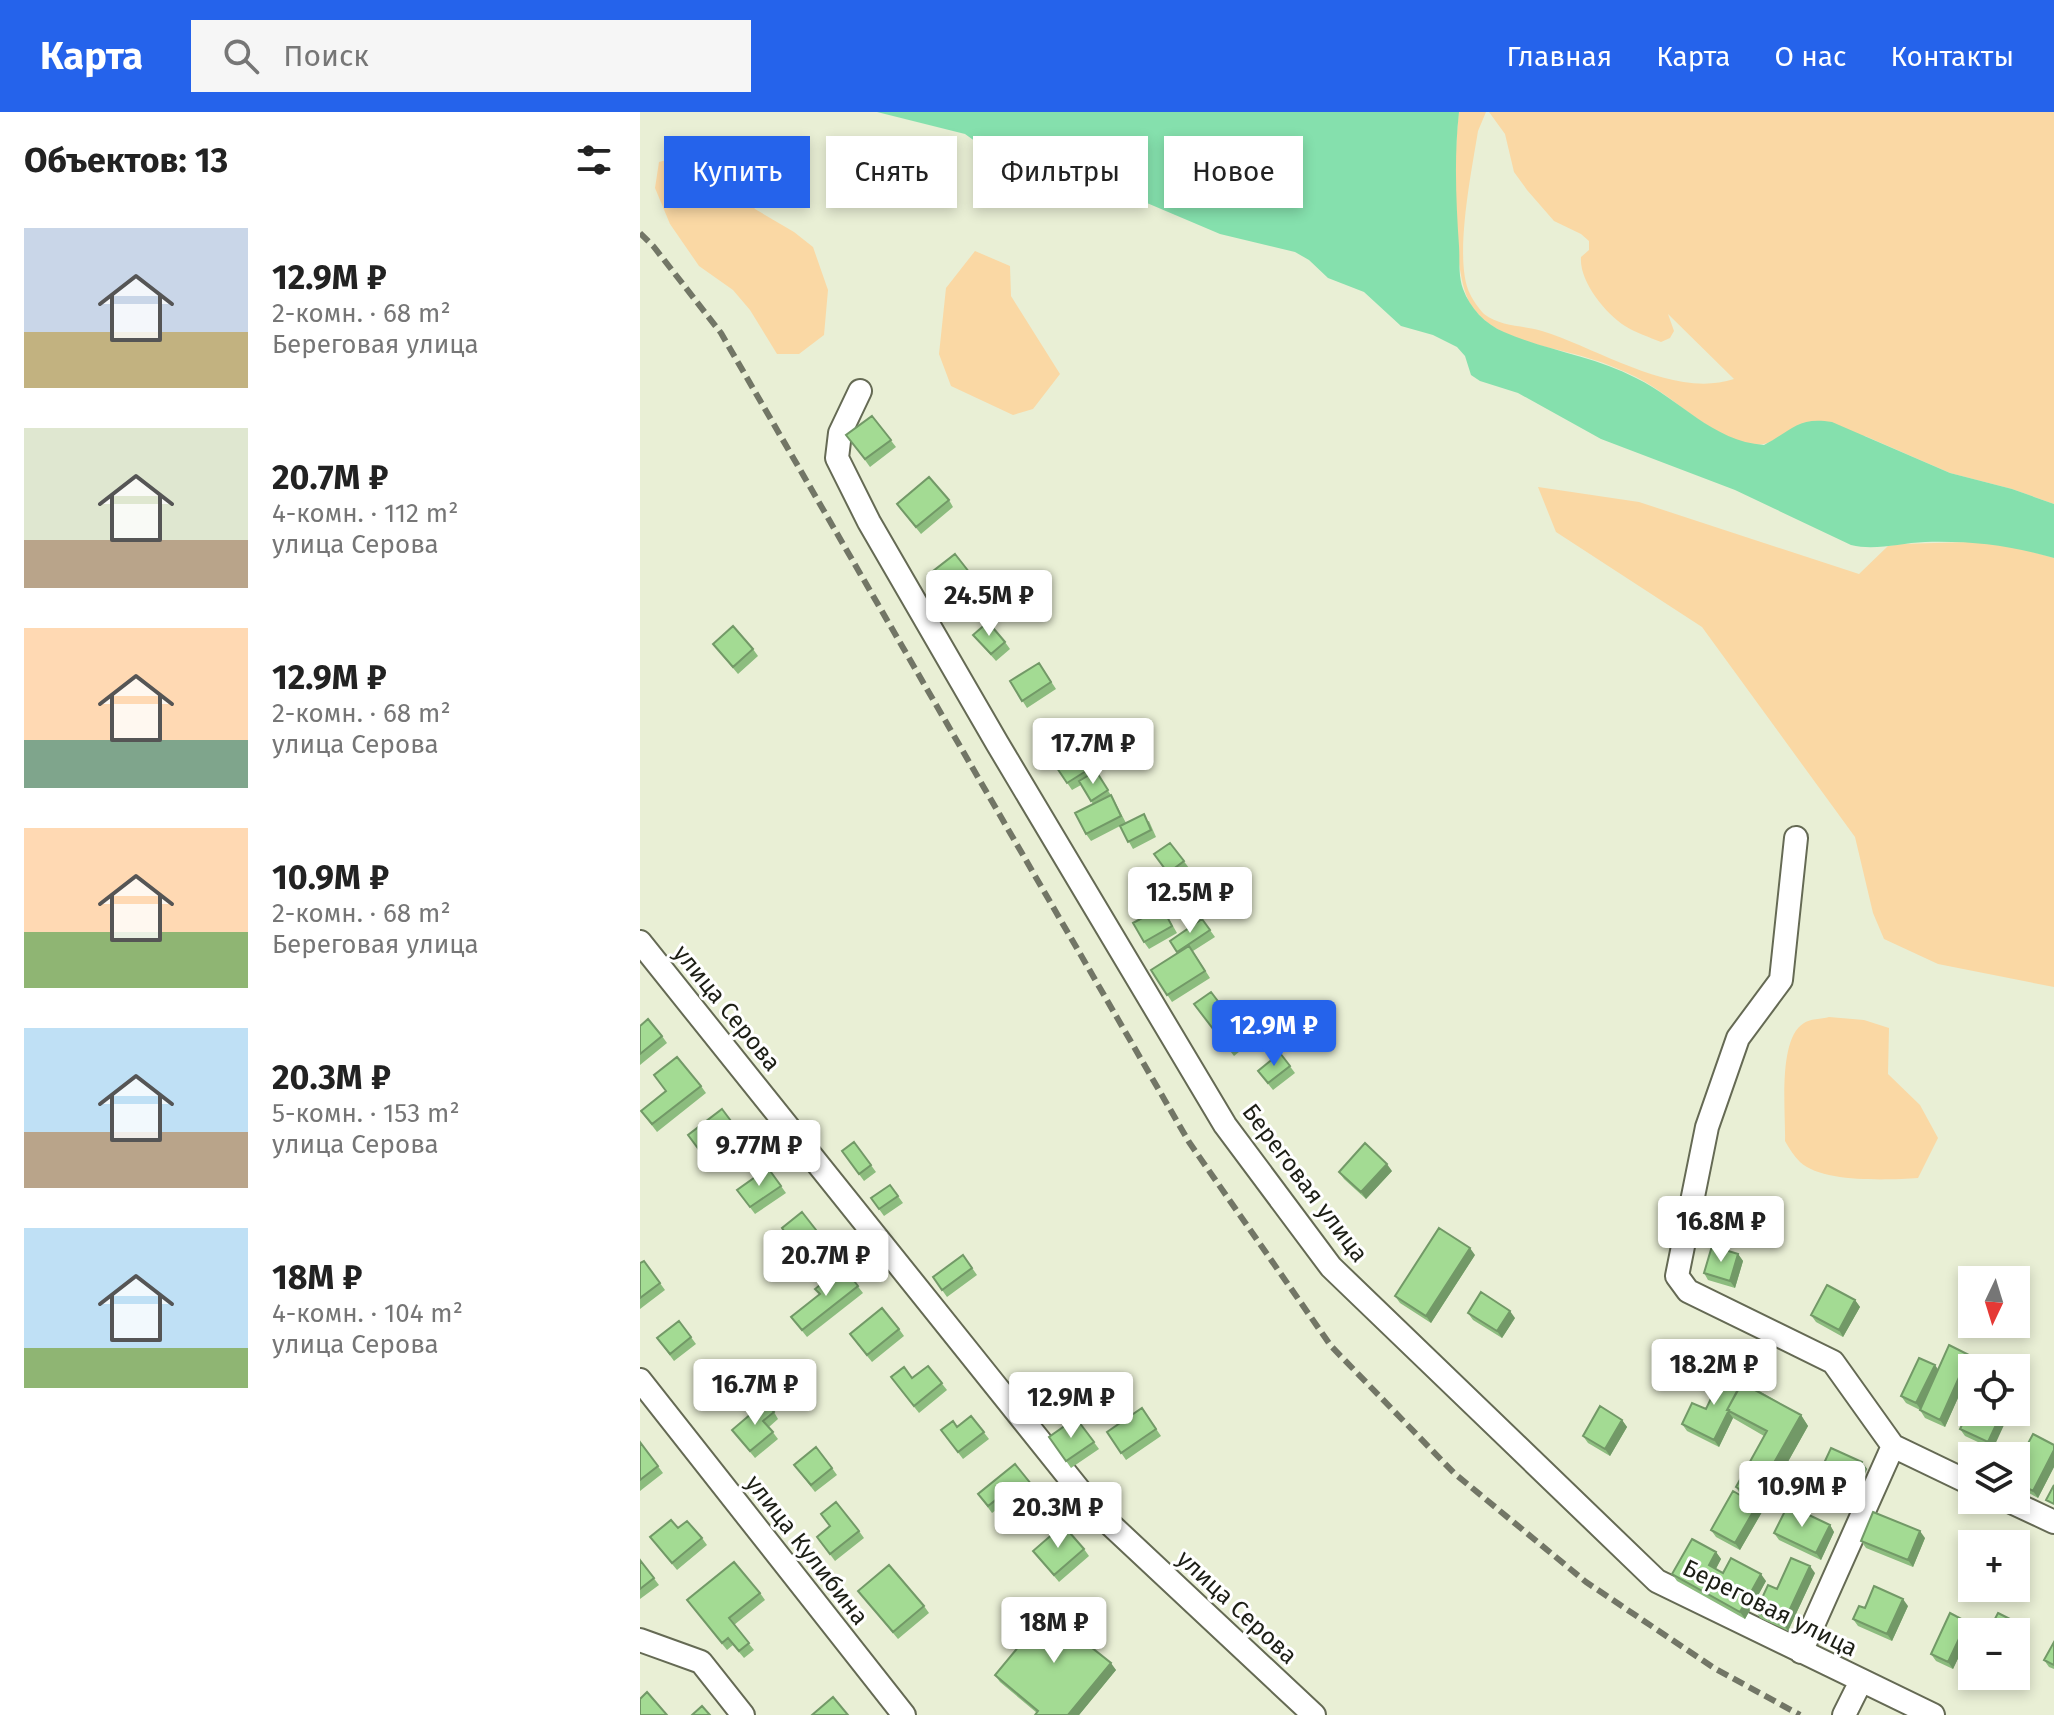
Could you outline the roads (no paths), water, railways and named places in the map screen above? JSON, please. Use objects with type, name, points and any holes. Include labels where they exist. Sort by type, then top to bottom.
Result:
[{"type":"street","name":"Береговая улица","points":[[860,391],[840,433],[837,458],[869,522],[1225,1125],[1331,1267],[1657,1581],[1933,1715]]},
{"type":"street","points":[[1796,838],[1781,980],[1738,1038],[1707,1127],[1677,1276],[1688,1291],[1833,1362],[1893,1446],[1958,1477]]},
{"type":"street","name":"улица Серова","points":[[640,942],[1096,1511],[1314,1715]]},
{"type":"street","name":"улица Кулибина","points":[[640,1380],[904,1715]]},
{"type":"street","points":[[1801,1652],[1893,1446]]},
{"type":"street","points":[[2030,1511],[2054,1522]]},
{"type":"street","points":[[640,1640],[701,1662],[743,1715]]},
{"type":"street","points":[[1844,1715],[1861,1681]]},
{"type":"railway","points":[[640,233],[721,333],[1189,1142],[1331,1346],[1454,1473],[1586,1582],[1714,1668],[1800,1715]]}]
